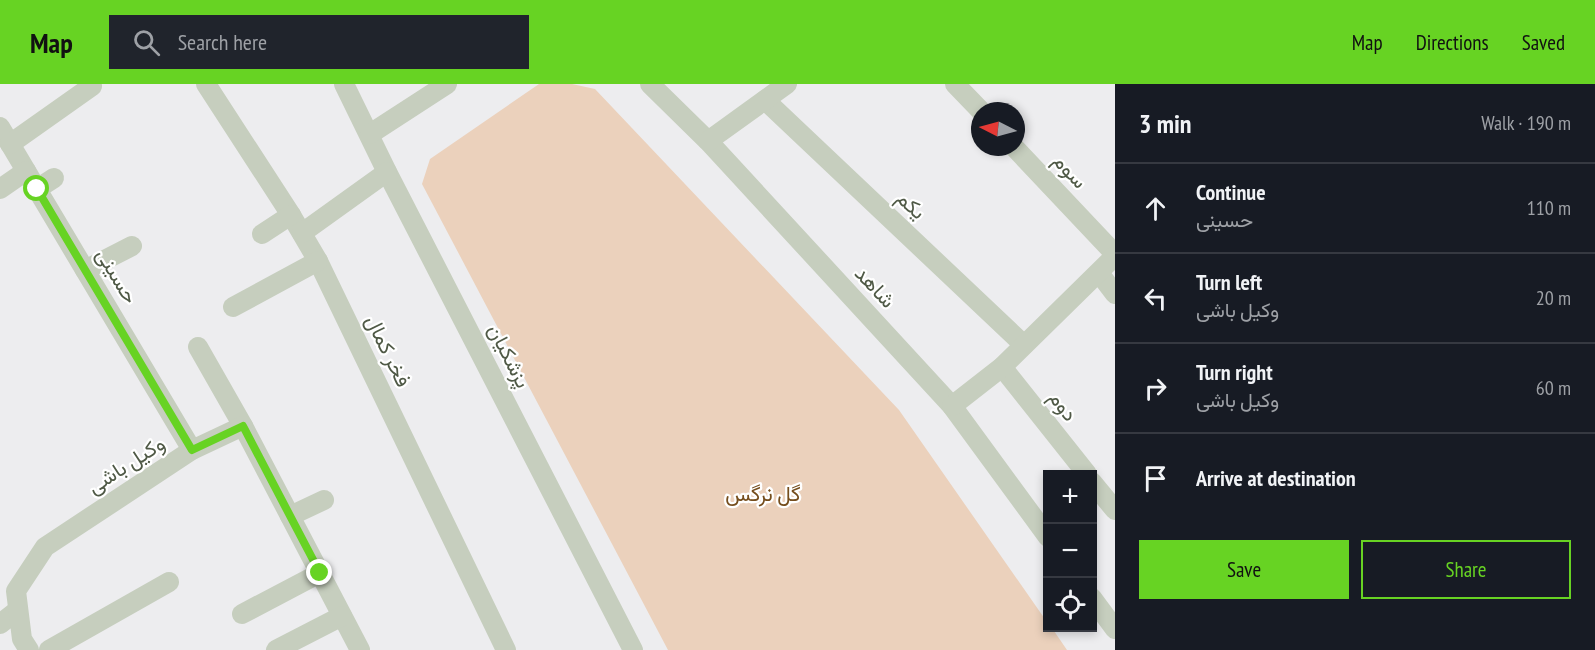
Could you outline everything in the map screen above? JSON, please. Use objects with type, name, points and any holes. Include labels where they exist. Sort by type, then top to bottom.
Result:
[{"type":"street","points":[[5,135],[92,86],[91,84]]},
{"type":"street","name":"فخر کمال","points":[[206,84],[318,261],[506,650]]},
{"type":"street","name":"پزشکیان","points":[[344,84],[633,650]]},
{"type":"street","points":[[369,134],[447,84]]},
{"type":"street","name":"شاهد","points":[[650,84],[708,141],[952,405],[1043,531]]},
{"type":"street","points":[[708,141],[787,84]]},
{"type":"street","points":[[955,84],[972,102]]},
{"type":"street","name":"یکم","points":[[765,100],[1024,345]]},
{"type":"street","name":"حسینی","points":[[5,135],[192,450]]},
{"type":"street","name":"سوم","points":[[1022,156],[1115,255]]},
{"type":"street","points":[[0,189],[26,171]]},
{"type":"street","points":[[302,233],[387,172]]},
{"type":"street","points":[[37,189],[54,178]]},
{"type":"street","points":[[262,234],[291,215]]},
{"type":"street","points":[[85,270],[132,246]]},
{"type":"street","points":[[952,405],[1002,367],[1115,255]]},
{"type":"street","points":[[233,307],[318,261]]},
{"type":"street","points":[[1099,273],[1115,294]]},
{"type":"street","points":[[198,347],[243,426],[360,650]]},
{"type":"street","name":"دوم","points":[[1002,367],[1084,470]]},
{"type":"street","name":"وکیل باشی","points":[[29,650],[22,639],[16,591],[45,547],[192,450],[243,426]]},
{"type":"street","points":[[1097,488],[1115,510]]},
{"type":"street","points":[[290,516],[324,500]]},
{"type":"street","points":[[242,614],[320,573]]},
{"type":"street","points":[[49,650],[169,582]]},
{"type":"street","points":[[1097,605],[1115,629]]},
{"type":"street","points":[[0,624],[18,610]]},
{"type":"street","points":[[276,650],[342,616]]},
{"type":"green space","name":"گل نرگس","points":[[539,84],[572,84],[595,89],[899,410],[1043,616],[1043,632],[1055,632],[1067,650],[668,650],[422,184],[430,159]]},
{"type":"route","points":[[37,189],[192,450],[243,426],[320,573]]}]
